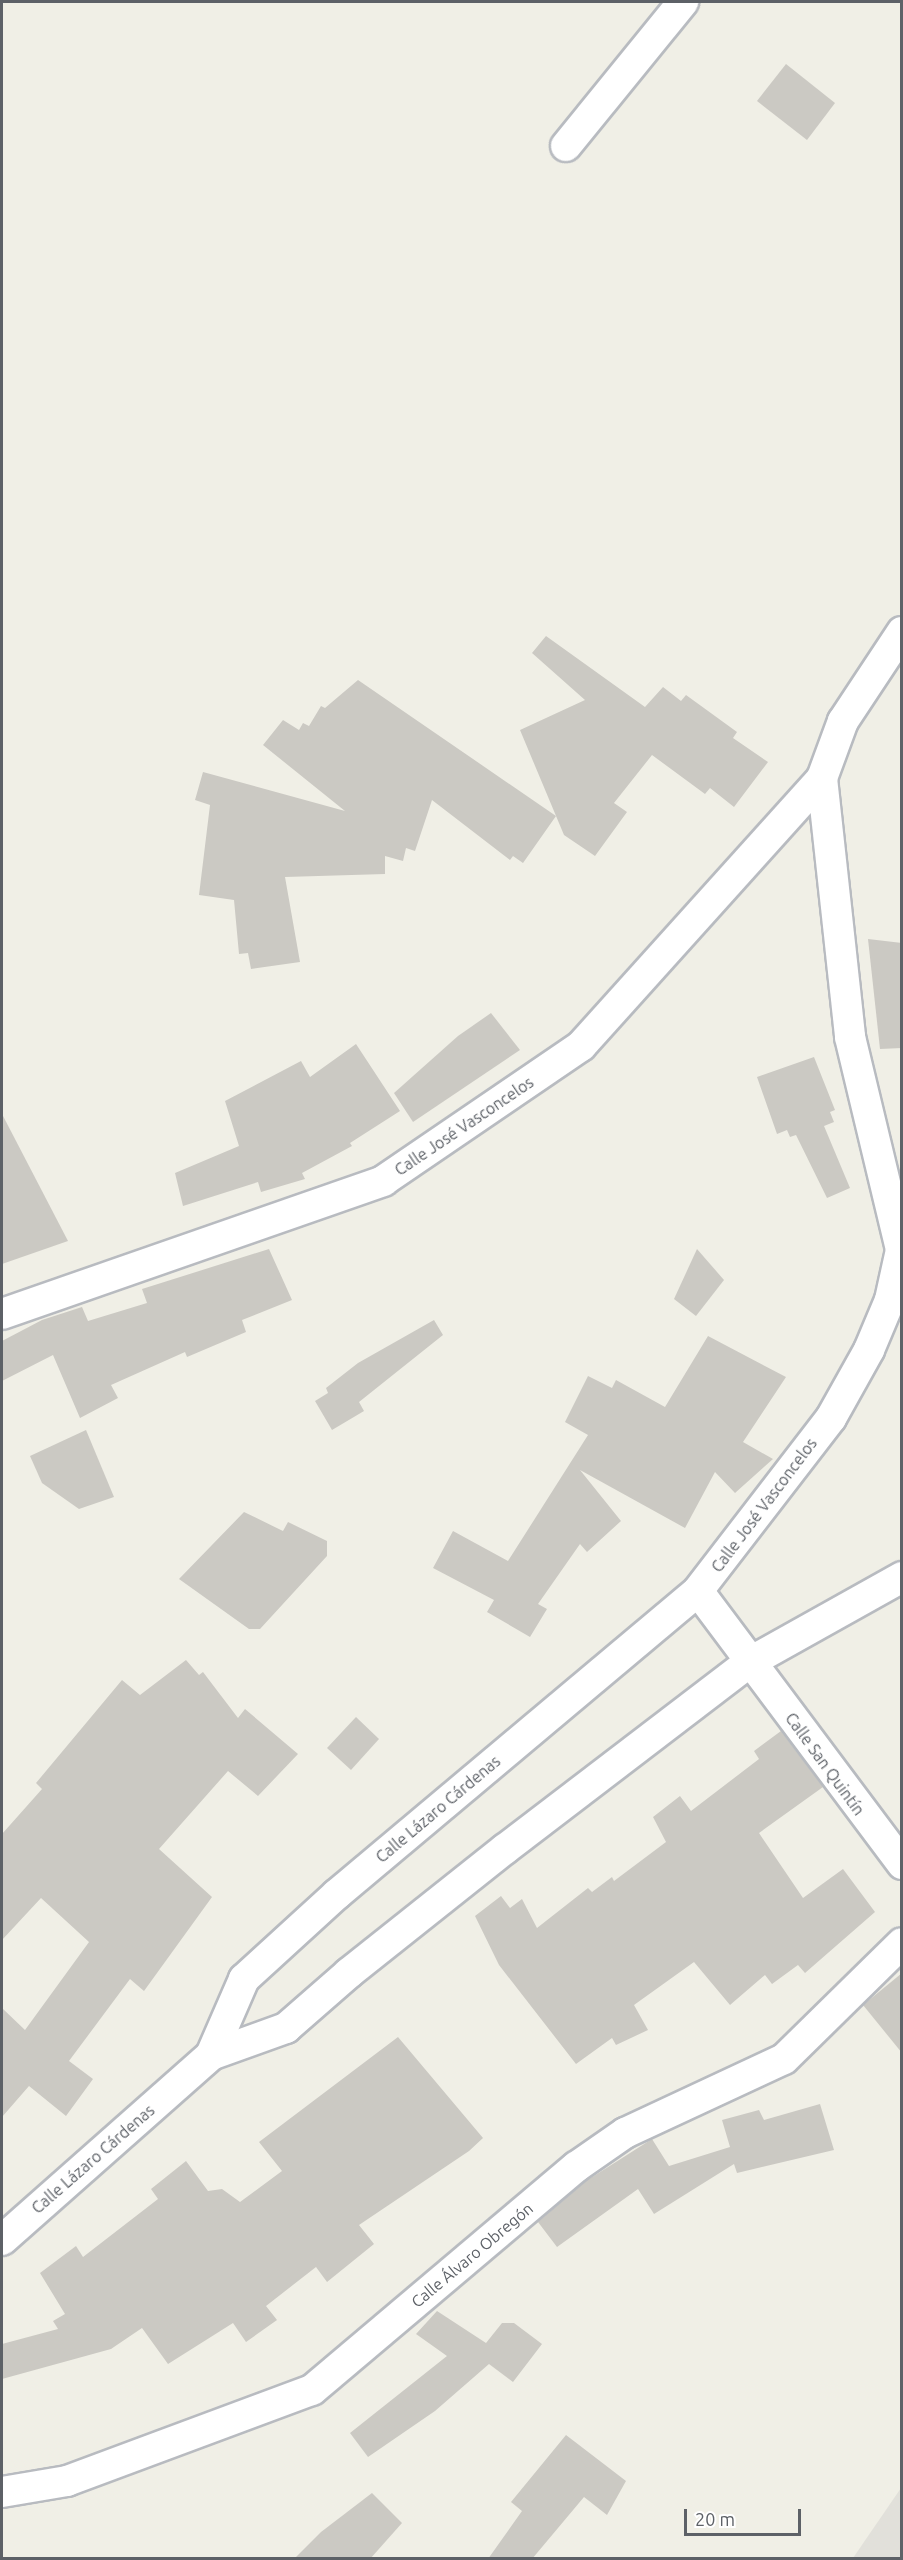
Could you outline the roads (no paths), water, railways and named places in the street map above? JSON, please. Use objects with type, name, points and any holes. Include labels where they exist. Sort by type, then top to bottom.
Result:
[{"type":"street","points":[[566,146],[683,2]]},
{"type":"street","name":"Calle José Vasconcelos","points":[[2,1314],[383,1181],[581,1046],[822,778],[843,722],[902,632]]},
{"type":"street","name":"Calle José Vasconcelos","points":[[698,1591],[831,1418],[869,1350],[890,1300],[901,1250],[850,1037],[822,778]]},
{"type":"street","name":"Calle Lázaro Cárdenas","points":[[2,2240],[211,2055],[286,2028],[505,1849],[750,1662],[902,1577]]},
{"type":"street","points":[[698,1591],[750,1662]]},
{"type":"street","name":"Calle Lázaro Cárdenas","points":[[211,2055],[244,1979],[337,1894],[698,1591]]},
{"type":"street","name":"Calle San Quintín","points":[[750,1662],[902,1864]]},
{"type":"street","name":"Calle Álvaro Obregón","points":[[2,2492],[67,2481],[312,2390],[576,2167],[625,2133],[784,2059],[902,1943]]}]
